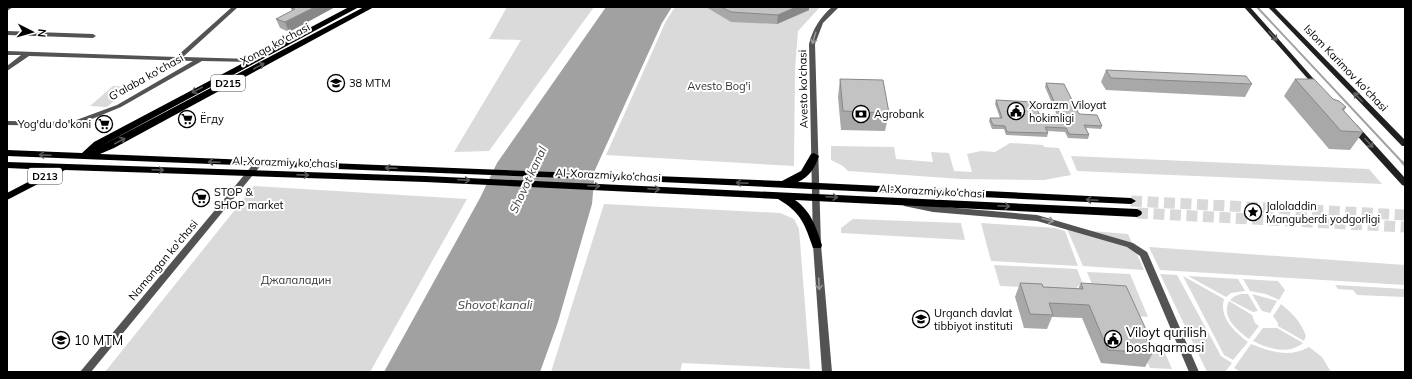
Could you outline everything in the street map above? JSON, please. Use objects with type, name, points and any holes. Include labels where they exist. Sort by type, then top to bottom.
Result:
[{"type":"main road","name":"Xonqa ko'chasi","points":[[84,156],[97,144],[355,7]]},
{"type":"main road","name":"Xonqa ko'chasi","points":[[7,197],[84,156],[111,146],[370,7]]},
{"type":"main road","points":[[1247,7],[1326,95]]},
{"type":"main road","name":"Islom Karimov ko'chasi","points":[[1271,7],[1405,144]]},
{"type":"main road","points":[[1351,123],[1405,183]]},
{"type":"main road","name":"Al-Xorazmiy ko’chasi","points":[[7,153],[815,192],[1131,201]]},
{"type":"main road","points":[[814,156],[810,168],[804,176],[780,190],[803,211],[817,245]]},
{"type":"main road","name":"Al-Xorazmiy ko’chasi","points":[[7,165],[250,174],[427,174]]},
{"type":"main road","name":"Al-Xorazmiy ko’chasi","points":[[815,192],[884,200],[1137,213]]},
{"type":"street","name":"G'alaba ko'chasi","points":[[177,59],[236,7]]},
{"type":"street","name":"Avesto ko'chasi","points":[[827,372],[817,245],[812,44],[819,24],[826,15],[836,7]]},
{"type":"street","points":[[7,33],[93,36]]},
{"type":"street","name":"G'alaba ko'chasi","points":[[7,53],[251,61]]},
{"type":"street","points":[[7,68],[27,54]]},
{"type":"street","name":"G'alaba ko'chasi","points":[[7,123],[72,124],[119,106],[200,60]]},
{"type":"street","name":"Namangan ko'chasi","points":[[85,372],[258,164]]},
{"type":"street","points":[[884,200],[933,209],[1037,218],[1130,245],[1144,254],[1194,372]]},
{"type":"green space","points":[[507,7],[594,7],[489,151],[454,152],[521,40],[489,39]]},
{"type":"green space","name":"Avesto Bog'i","points":[[675,7],[820,7],[798,31],[795,70],[794,166],[606,155],[666,21]]},
{"type":"green space","points":[[113,86],[130,87],[107,107],[90,106]]},
{"type":"green space","points":[[1010,143],[1043,145],[1044,147],[1059,148],[1071,175],[1044,180],[961,179],[848,171],[843,166],[831,160],[831,146],[894,147],[896,159],[933,162],[931,152],[949,153],[954,171],[972,172],[967,154],[981,151],[995,152]]},
{"type":"green space","points":[[1071,156],[1369,169],[1382,184],[1077,171]]},
{"type":"green space","name":"Джалаладин","points":[[254,186],[467,199],[370,372],[105,372]]},
{"type":"green space","points":[[604,204],[780,213],[794,219],[799,229],[810,369],[682,363],[680,372],[551,372]]},
{"type":"green space","points":[[853,219],[961,223],[965,240],[841,233],[841,228]]},
{"type":"green space","points":[[981,223],[1055,228],[1065,231],[1078,266],[991,261]]},
{"type":"green space","points":[[1067,229],[1128,234],[1144,270],[1083,266]]},
{"type":"green space","points":[[1149,247],[1405,265],[1405,285],[1160,270]]},
{"type":"green space","points":[[994,265],[1077,269],[1083,284],[1078,286],[1076,289],[1000,286]]},
{"type":"green space","points":[[1087,272],[1130,274],[1148,317],[1127,315],[1092,284]]},
{"type":"green space","points":[[1160,274],[1177,275],[1221,356],[1232,363],[1225,372],[1207,372]]},
{"type":"green space","points":[[1183,276],[1224,299],[1224,312],[1229,324],[1248,342],[1233,360],[1224,355]]},
{"type":"green space","points":[[1188,276],[1238,279],[1245,291],[1231,293],[1226,297]]},
{"type":"green space","points":[[1243,279],[1278,281],[1285,290],[1279,300],[1266,294],[1250,291]]},
{"type":"green space","points":[[1335,285],[1405,289],[1405,297],[1357,295],[1353,290],[1338,289]]},
{"type":"green space","points":[[1241,294],[1248,294],[1258,311],[1253,312],[1230,300]]},
{"type":"green space","points":[[1252,294],[1277,301],[1270,313],[1262,311]]},
{"type":"green space","points":[[1229,301],[1252,315],[1255,323],[1259,326],[1249,339],[1235,327],[1229,318],[1227,307]]},
{"type":"green space","points":[[1281,304],[1302,326],[1306,336],[1304,341],[1278,326],[1278,323],[1273,316]]},
{"type":"green space","points":[[1263,328],[1277,328],[1303,343],[1291,349],[1278,350],[1253,341]]},
{"type":"green space","points":[[1139,342],[1161,344],[1172,369],[1150,368]]},
{"type":"green space","points":[[1251,344],[1280,353],[1295,352],[1309,347],[1322,357],[1331,372],[1241,372],[1234,368]]},
{"type":"water","name":"Shovot kanali","points":[[606,7],[672,7],[662,23],[595,170],[592,204],[558,322],[540,372],[384,372],[480,198],[497,163]]},
{"type":"building","points":[[315,7],[285,22],[276,19],[295,9],[291,8]]},
{"type":"building","points":[[721,7],[796,7],[778,15],[731,12]]},
{"type":"building","points":[[1106,70],[1246,76],[1252,84],[1111,78]]},
{"type":"building","points":[[840,79],[883,80],[889,113],[843,111]]},
{"type":"building","points":[[1295,79],[1314,79],[1333,99],[1339,101],[1346,107],[1342,109],[1363,132],[1341,131]]},
{"type":"building","name":"Xorazm Viloyat hokimligi","points":[[1046,83],[1064,84],[1079,114],[1097,115],[1102,126],[1084,125],[1089,135],[1069,134],[1066,128],[1045,127],[1048,133],[1007,132],[1005,126],[993,125],[990,118],[1002,118],[996,100],[1034,102],[1039,114],[1060,115]]},
{"type":"building","points":[[1020,283],[1042,284],[1043,287],[1083,289],[1081,283],[1126,286],[1149,336],[1145,336],[1153,353],[1108,350],[1089,305],[1049,303],[1053,315],[1030,314]]},
{"type":"waterway","points":[[1257,7],[1403,163]]},
{"type":"tunnel","points":[[1131,201],[1405,215]]},
{"type":"tunnel","points":[[1137,213],[1405,227]]},
{"type":"place","name":"38 MTM","points":[[336,83]]},
{"type":"place","name":"Xorazm Viloyat hokimligi","points":[[1016,111]]},
{"type":"place","name":"Agrobank","points":[[861,114]]},
{"type":"place","name":"Ёгду","points":[[187,119]]},
{"type":"place","name":"Yog'du do'koni","points":[[104,124]]},
{"type":"place","name":"STOP & SHOP market","points":[[201,198]]},
{"type":"place","name":"Jaloladdin Manguberdi yodgorligi","points":[[1253,212]]},
{"type":"place","name":"Urganch davlat tibbiyot instituti","points":[[921,319]]},
{"type":"place","name":"Viloyt qurilish boshqarmasi","points":[[1113,339]]},
{"type":"place","name":"10 MTM","points":[[61,340]]},
{"type":"water label","name":"Shovot kanal","points":[[528,180]]}]
